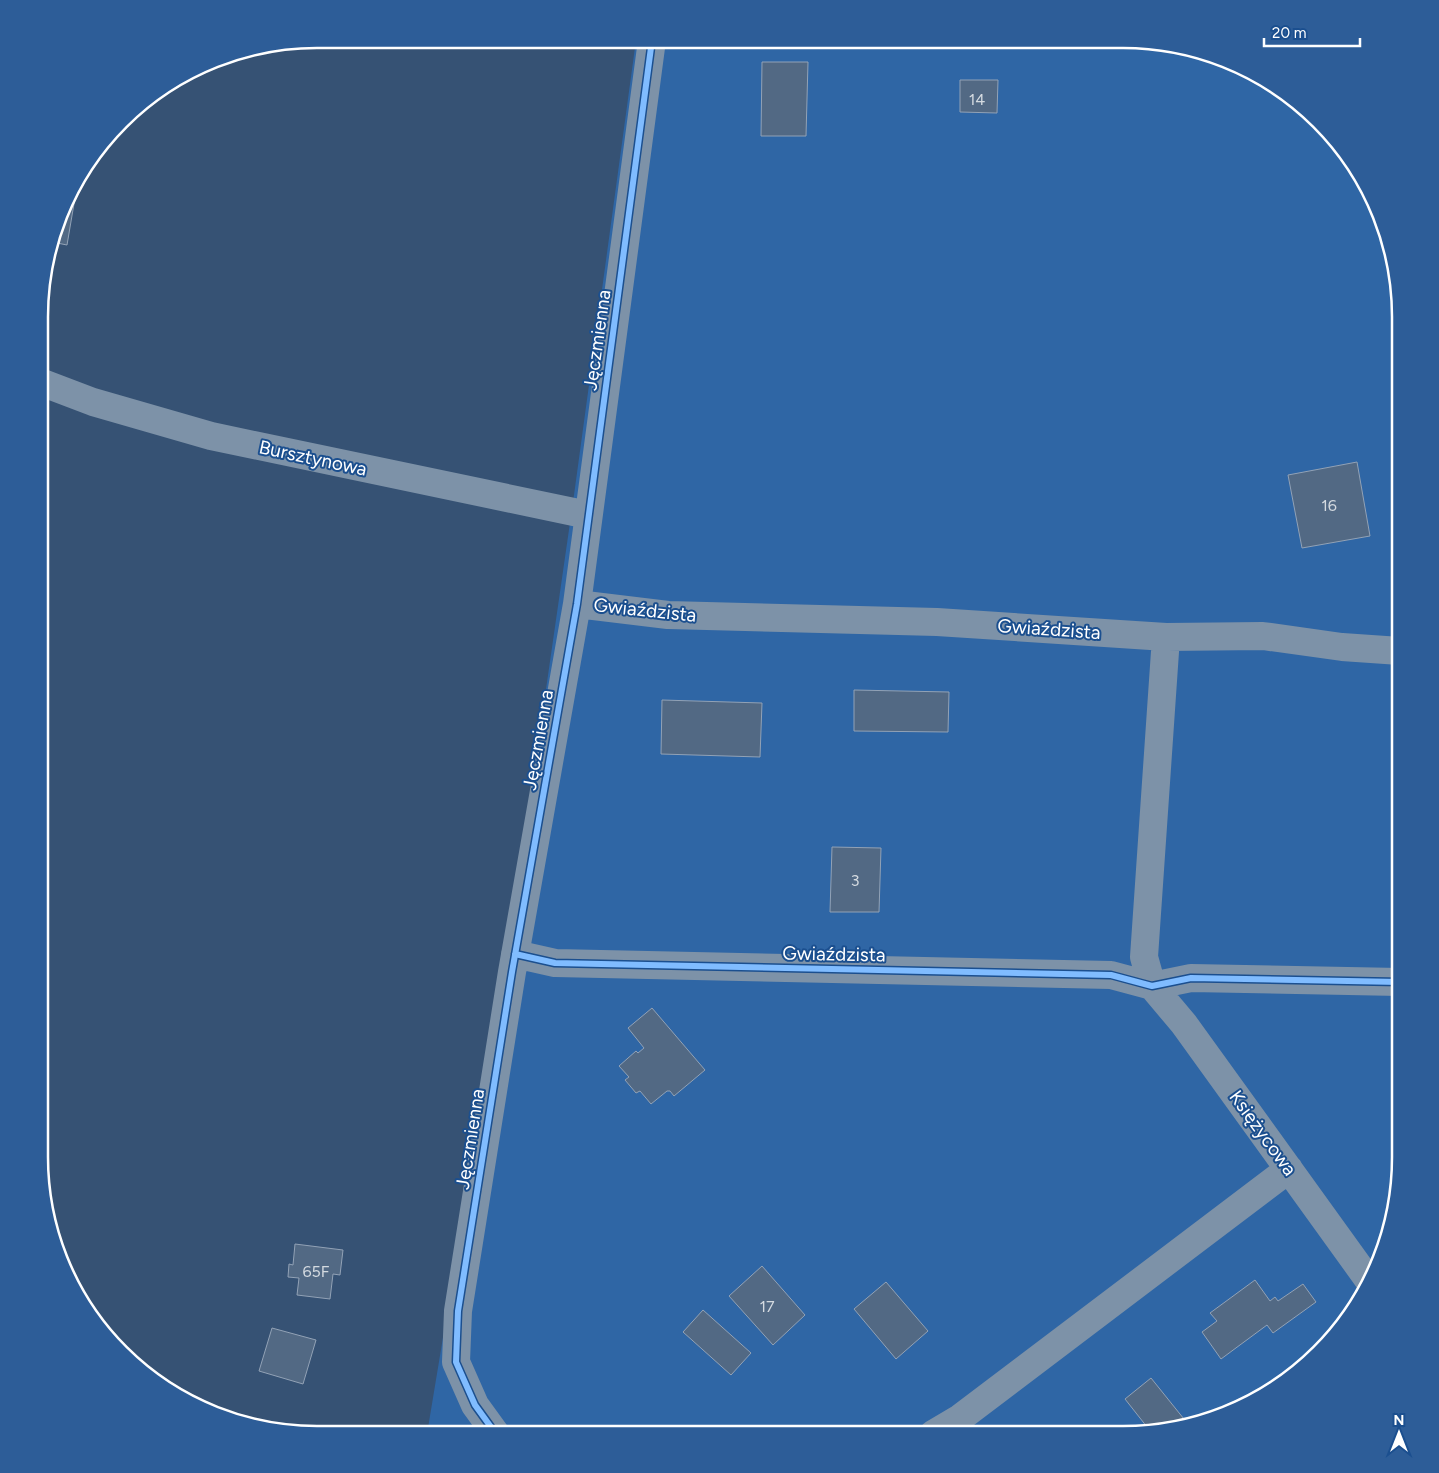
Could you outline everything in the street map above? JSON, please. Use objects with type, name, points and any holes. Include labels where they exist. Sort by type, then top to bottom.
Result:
[{"type":"street","name":"Jęczmienna","points":[[490,1426],[476,1405],[456,1362],[458,1311],[515,954],[577,604],[651,48]]},
{"type":"street","name":"Bursztynowa","points":[[48,385],[93,402],[212,436],[588,515]]},
{"type":"street","name":"Gwiaździsta","points":[[577,604],[668,616],[937,622],[1166,637],[1263,636],[1392,650]]},
{"type":"street","points":[[1166,637],[1144,957],[1152,986],[1191,978],[1392,982]]},
{"type":"street","name":"Gwiaździsta","points":[[515,954],[555,963],[1111,976],[1152,986]]},
{"type":"street","name":"Księżycowa","points":[[1152,986],[1184,1024],[1365,1275]]},
{"type":"street","points":[[966,1426],[1289,1169]]},
{"type":"shaded area","points":[[635,48],[1140,48],[1158,50],[1209,62],[1242,75],[1286,103],[1325,139],[1346,167],[1371,213],[1386,264],[1391,299],[1392,1157],[1389,1192],[1382,1226],[1364,1276],[1336,1320],[1300,1359],[1272,1380],[1226,1405],[1175,1420],[1140,1425],[428,1426],[516,897],[574,495]]},
{"type":"building","points":[[762,62],[808,62],[806,136],[761,136]]},
{"type":"building","points":[[960,80],[998,80],[997,113],[960,112]]},
{"type":"building","points":[[75,197],[67,245],[58,243]]},
{"type":"building","points":[[1357,462],[1370,536],[1302,548],[1288,475]]},
{"type":"building","points":[[854,690],[949,692],[948,732],[854,731]]},
{"type":"building","points":[[662,700],[762,703],[760,757],[661,754]]},
{"type":"building","points":[[832,847],[881,848],[879,912],[830,912]]},
{"type":"building","points":[[652,1008],[705,1070],[674,1096],[670,1091],[667,1091],[651,1104],[640,1091],[636,1093],[625,1080],[629,1077],[619,1066],[636,1051],[638,1053],[644,1048],[628,1028]]},
{"type":"building","points":[[295,1244],[343,1250],[340,1275],[333,1274],[330,1299],[297,1295],[299,1278],[288,1277],[289,1264],[293,1265]]},
{"type":"building","points":[[762,1266],[805,1315],[773,1345],[729,1296]]},
{"type":"building","points":[[1255,1280],[1270,1301],[1275,1297],[1278,1301],[1303,1284],[1316,1302],[1273,1333],[1267,1325],[1221,1359],[1202,1332],[1217,1321],[1210,1313]]},
{"type":"building","points":[[886,1282],[928,1331],[896,1359],[854,1309]]},
{"type":"building","points":[[703,1310],[751,1353],[731,1375],[683,1332]]},
{"type":"building","points":[[272,1328],[316,1340],[303,1384],[259,1371]]},
{"type":"building","points":[[1151,1378],[1183,1418],[1145,1424],[1125,1399]]},
{"type":"cycle path","points":[[490,1426],[475,1405],[456,1362],[458,1311],[512,972],[577,604],[651,48]]},
{"type":"cycle path","points":[[515,954],[555,963],[1111,975],[1152,986],[1191,978],[1392,982]]}]
